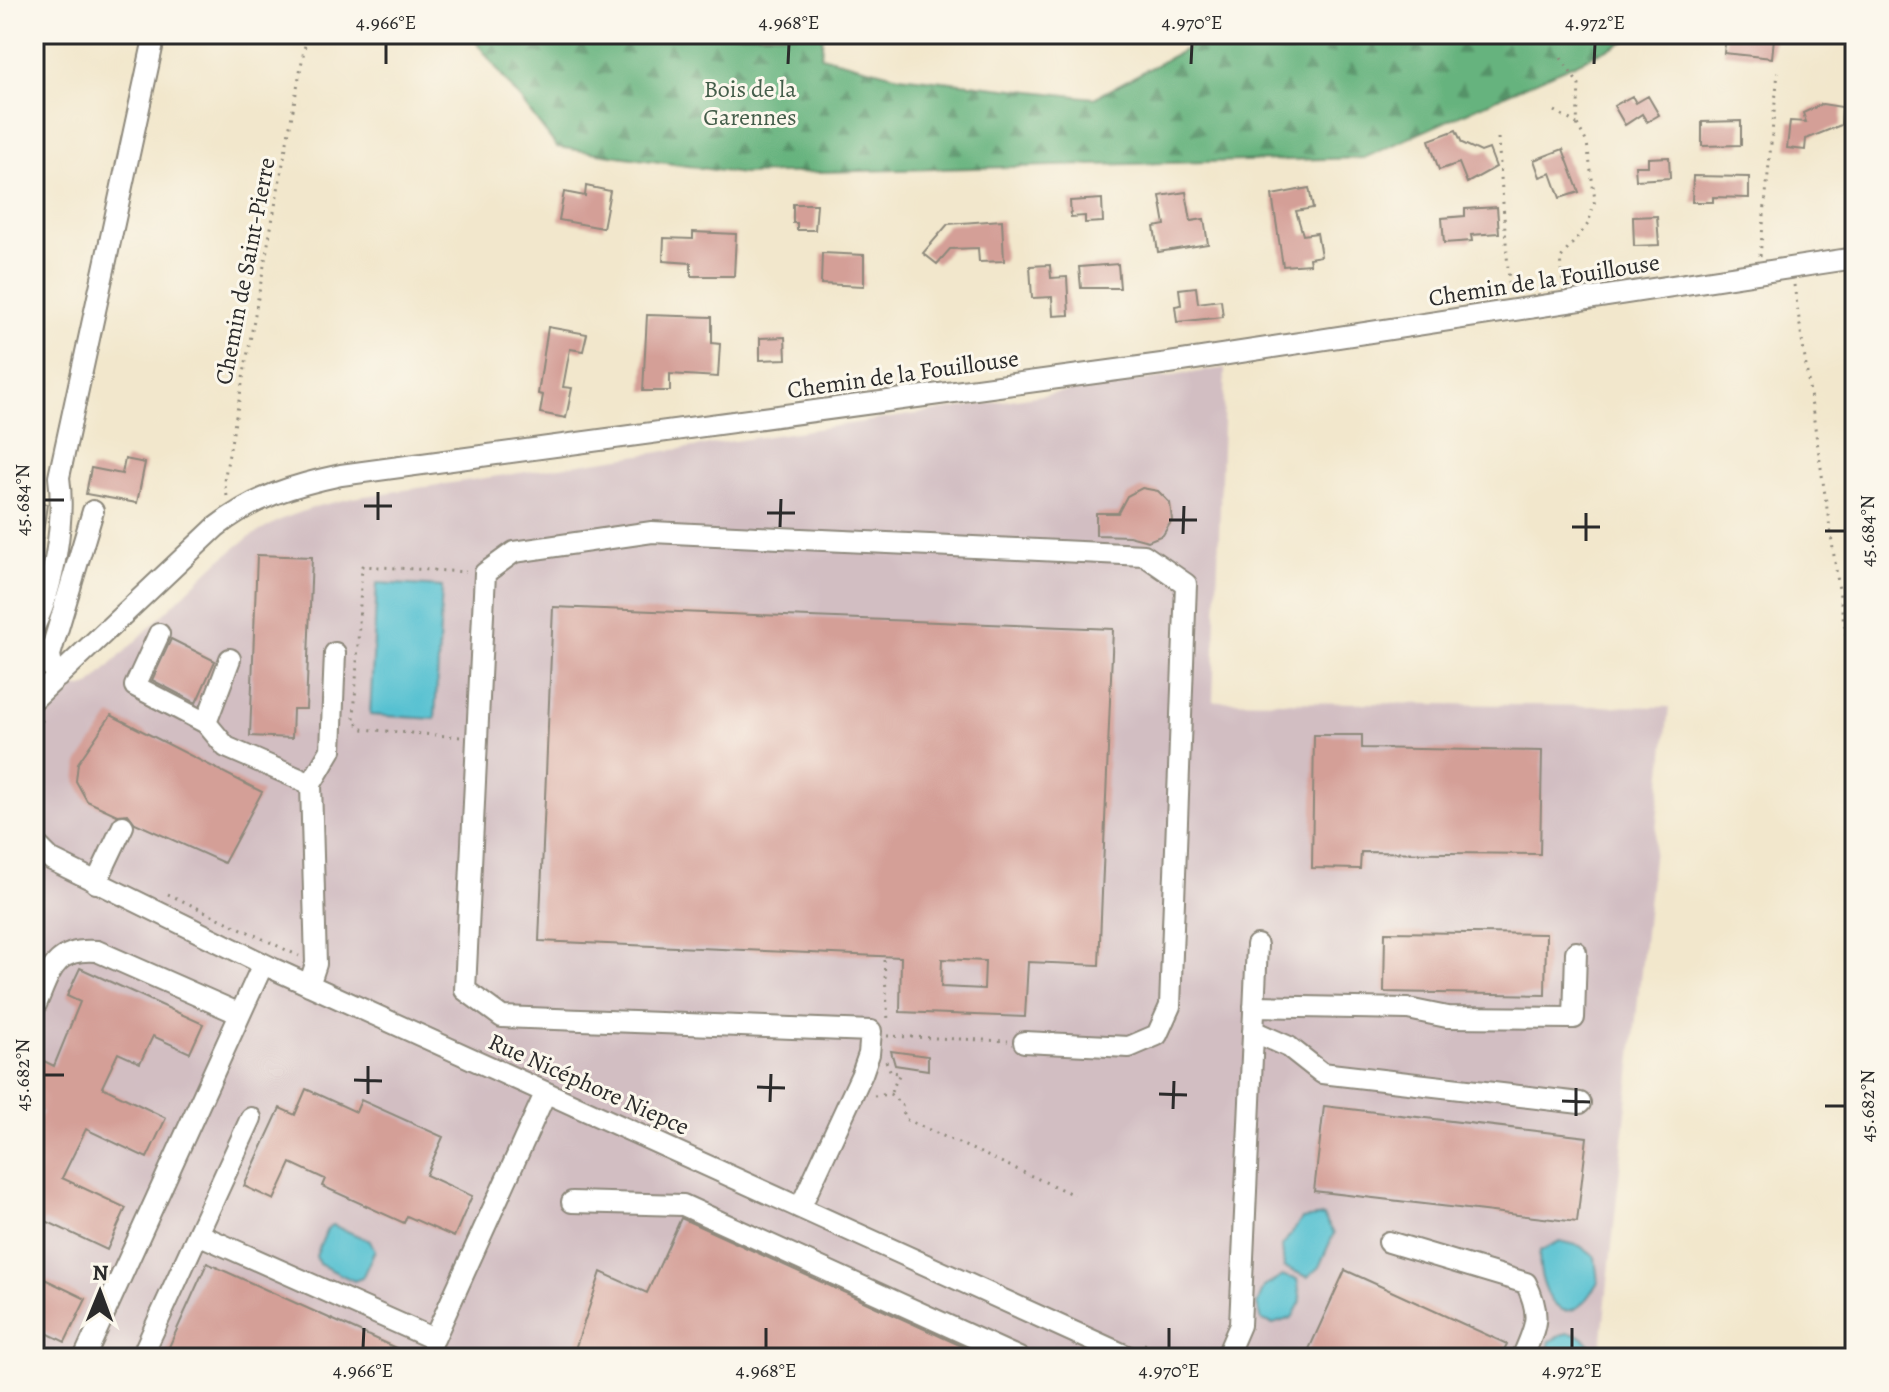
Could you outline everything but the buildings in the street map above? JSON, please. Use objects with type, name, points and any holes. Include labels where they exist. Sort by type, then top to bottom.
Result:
[{"type":"street","points":[[34,627],[44,608],[63,507],[59,477],[155,34]]},
{"type":"street","name":"Chemin de la Fouillouse","points":[[42,704],[58,677],[231,515],[273,493],[341,475],[780,418],[1855,258]]},
{"type":"street","points":[[58,677],[53,671],[50,655],[93,511]]},
{"type":"street","points":[[800,1208],[869,1054],[871,1031],[502,1017],[465,990],[485,573],[514,552],[652,532],[1144,555],[1186,584],[1170,1006],[1157,1035],[1129,1047],[1024,1042]]},
{"type":"street","points":[[159,634],[135,686],[206,723],[226,747],[311,784]]},
{"type":"street","points":[[309,985],[316,964],[311,784],[331,750],[335,653]]},
{"type":"street","points":[[206,723],[230,659]]},
{"type":"street","points":[[96,883],[123,826]]},
{"type":"street","name":"Rue Nicéphore Niepce","points":[[34,842],[52,860],[263,964],[1131,1358]]},
{"type":"street","points":[[1222,1358],[1228,1353],[1240,1325],[1257,945]]},
{"type":"street","points":[[34,1009],[56,960],[74,949],[97,951],[240,1014]]},
{"type":"street","points":[[1254,1006],[1408,1009],[1447,1017],[1574,1018],[1576,952]]},
{"type":"street","points":[[84,1358],[263,964]]},
{"type":"street","points":[[1253,1031],[1289,1047],[1322,1073],[1580,1103]]},
{"type":"street","points":[[198,1234],[434,1339],[545,1094]]},
{"type":"street","points":[[141,1358],[251,1118]]},
{"type":"street","points":[[572,1202],[683,1205],[1019,1358]]},
{"type":"street","points":[[1389,1242],[1526,1283],[1537,1306],[1536,1327],[1522,1358]]},
{"type":"path","name":"Chemin de Saint-Pierre","points":[[231,515],[224,481],[307,34]]},
{"type":"path","points":[[1561,58],[1579,85],[1577,124],[1587,143],[1595,200],[1588,224],[1560,259],[1566,303]]},
{"type":"path","points":[[1759,274],[1778,72]]},
{"type":"path","points":[[1555,111],[1577,124]]},
{"type":"path","points":[[1498,138],[1512,311]]},
{"type":"path","points":[[1791,269],[1855,698]]},
{"type":"path","points":[[477,739],[362,729],[354,720],[362,566],[485,573]]},
{"type":"path","points":[[34,768],[36,732],[42,704]]},
{"type":"path","points":[[887,1036],[1024,1042]]},
{"type":"path","points":[[850,1099],[861,1105],[873,1096],[890,1094],[902,1105],[905,1119],[1074,1195]]},
{"type":"shaded area","points":[[1225,368],[1213,701],[1669,707],[1600,1358],[34,1358],[34,694],[89,686],[214,565],[248,538],[282,519],[318,506],[358,497]]},
{"type":"green space","name":"Bois de la Garennes","points":[[470,34],[823,34],[821,56],[899,76],[1094,98],[1214,34],[1641,34],[1364,158],[742,174],[557,147]]},
{"type":"water","points":[[377,583],[442,587],[435,719],[370,715]]},
{"type":"water","points":[[1323,1216],[1334,1233],[1319,1267],[1308,1277],[1284,1267],[1282,1246],[1302,1219]]},
{"type":"water","points":[[333,1225],[370,1241],[375,1250],[362,1278],[354,1281],[319,1264],[316,1256],[327,1229]]},
{"type":"water","points":[[1560,1241],[1580,1246],[1595,1257],[1598,1282],[1581,1305],[1568,1311],[1560,1309],[1553,1302],[1540,1270],[1540,1251]]},
{"type":"water","points":[[1283,1276],[1297,1279],[1301,1301],[1292,1318],[1273,1324],[1262,1320],[1257,1305],[1264,1287]]},
{"type":"water","points":[[1566,1333],[1585,1340],[1595,1358],[1546,1358],[1550,1341]]}]
